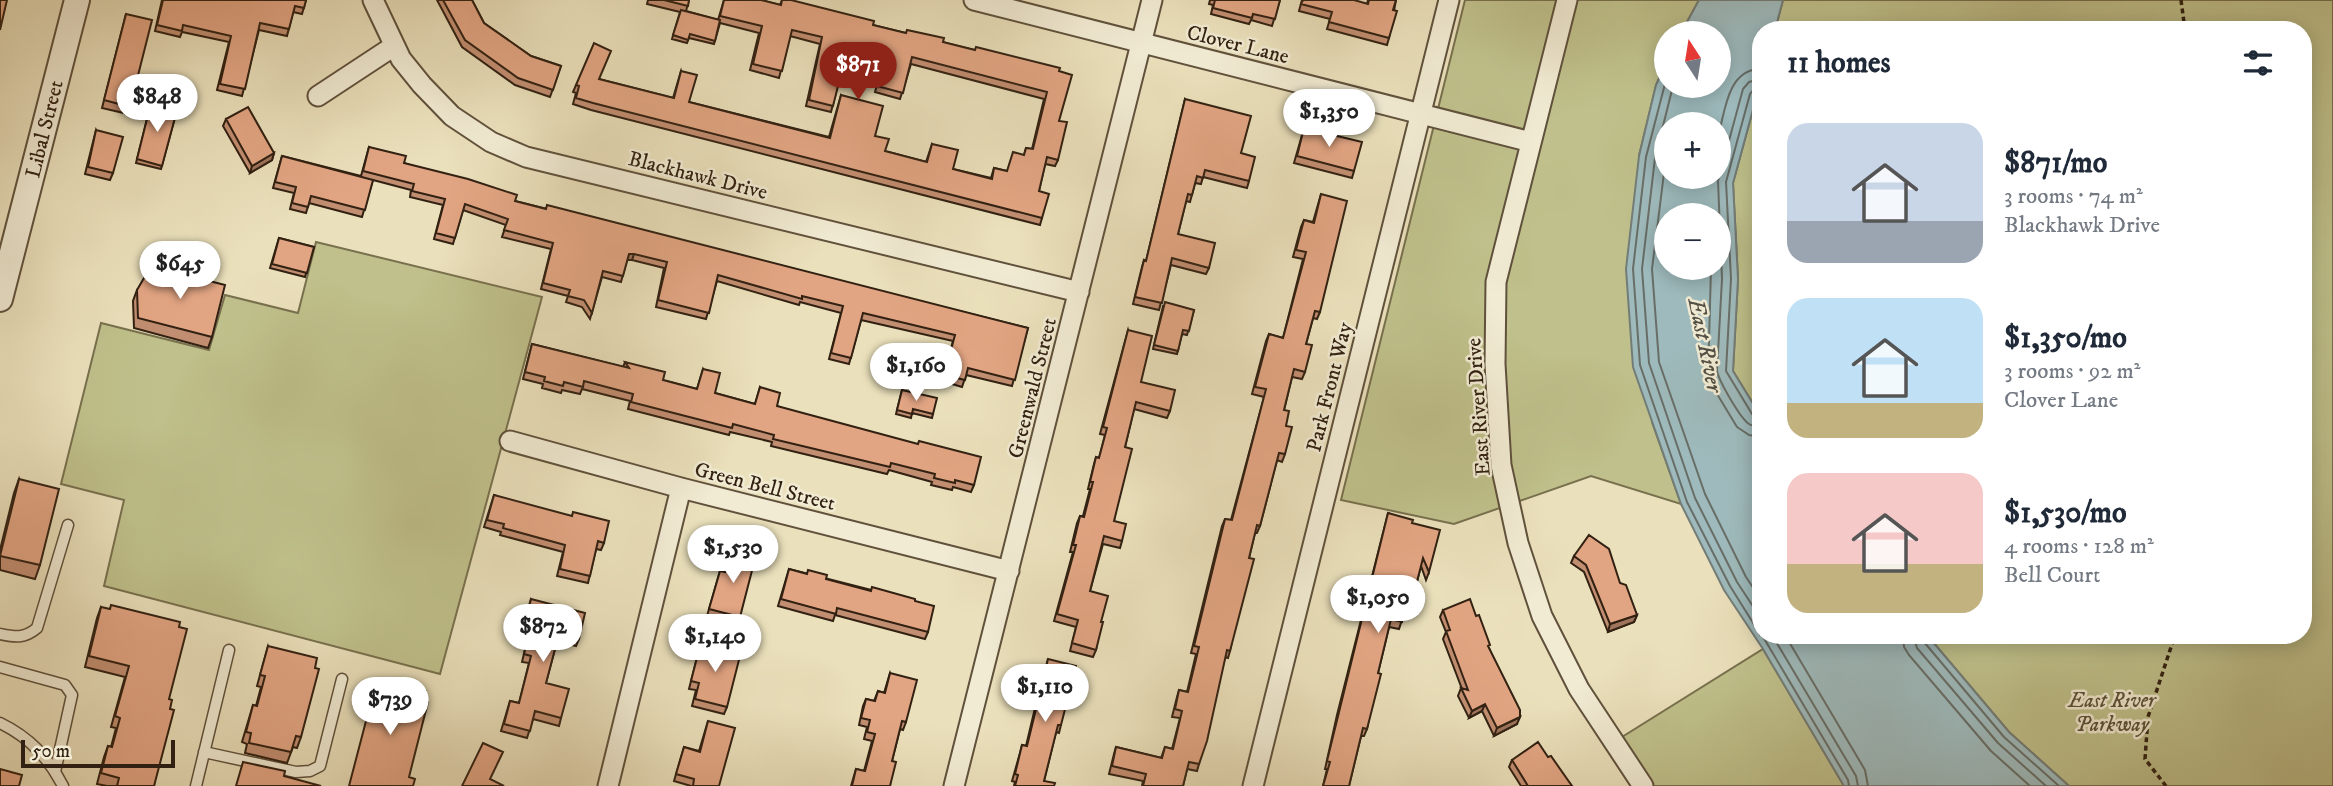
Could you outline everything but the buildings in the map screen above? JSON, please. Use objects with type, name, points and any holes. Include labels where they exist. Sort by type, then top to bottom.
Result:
[{"type":"street","name":"Libal Street","points":[[0,299],[76,0]]},
{"type":"street","name":"Blackhawk Drive","points":[[373,0],[401,59],[422,85],[453,116],[491,142],[526,157],[1079,292]]},
{"type":"street","name":"Clover Lane","points":[[974,0],[1531,142]]},
{"type":"street","name":"Greenwald Street","points":[[954,786],[1152,0]]},
{"type":"street","name":"Park Front Way","points":[[1253,786],[1449,0]]},
{"type":"street","name":"East River Drive","points":[[1567,0],[1496,282],[1495,364],[1501,465],[1518,543],[1542,616],[1579,689],[1643,786]]},
{"type":"street","points":[[318,96],[394,46]]},
{"type":"street","name":"Green Bell Street","points":[[510,441],[681,488],[1009,571]]},
{"type":"street","points":[[608,786],[681,488]]},
{"type":"lane","points":[[0,634],[19,638],[29,635],[37,628],[68,525]]},
{"type":"lane","points":[[196,786],[229,650]]},
{"type":"lane","points":[[0,667],[65,685],[72,695],[55,772]]},
{"type":"lane","points":[[204,752],[296,772],[310,771],[320,766],[342,679]]},
{"type":"lane","points":[[0,723],[28,739],[44,756],[63,786]]},
{"type":"path","points":[[2181,0],[2184,21]]},
{"type":"path","points":[[2166,786],[2145,759],[2148,717],[2172,644]]},
{"type":"green space","points":[[1465,0],[1699,0],[1688,21],[1654,21],[1654,93],[1639,156],[1652,422],[1681,504],[1591,476],[1454,524],[1341,500]]},
{"type":"green space","name":"East River Parkway","points":[[1783,0],[2333,0],[2333,786],[2069,786],[2009,732],[1935,644],[2312,644],[2312,21],[1777,21]]},
{"type":"green space","points":[[1752,113],[1752,402],[1733,371],[1738,279],[1733,183]]},
{"type":"green space","points":[[316,242],[542,297],[440,674],[104,586],[124,500],[61,484],[101,323],[209,350],[225,295],[298,313]]},
{"type":"green space","points":[[1763,649],[1844,786],[1643,786],[1614,742]]},
{"type":"water","name":"East River","points":[[1699,0],[1783,0],[1777,21],[1752,21],[1752,113],[1733,183],[1738,279],[1733,371],[1752,402],[1752,632],[1724,590],[1681,504],[1633,367],[1626,269],[1639,156],[1654,93],[1654,98],[1731,98],[1731,21],[1688,21]]},
{"type":"water","points":[[1760,644],[1935,644],[2009,732],[2069,786],[1844,786]]}]
